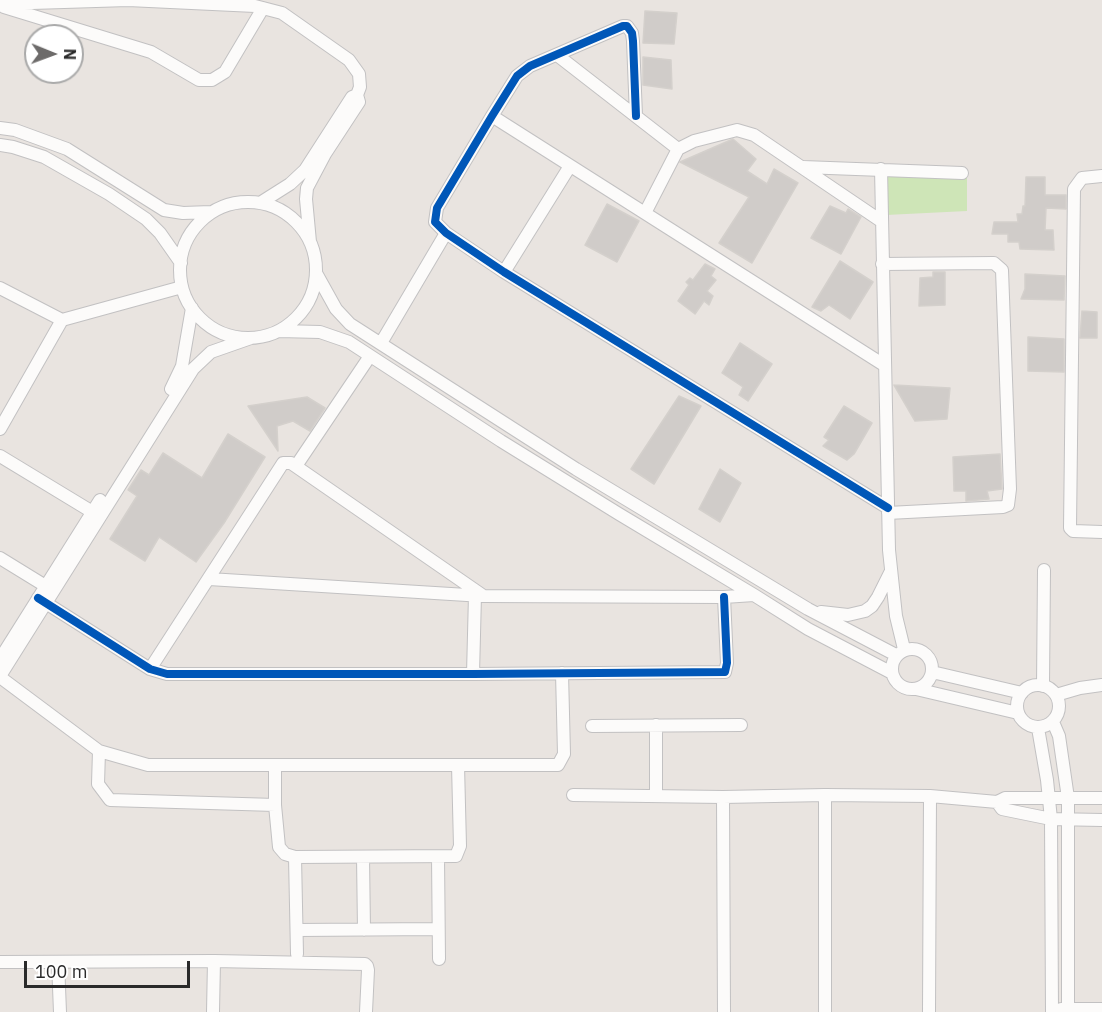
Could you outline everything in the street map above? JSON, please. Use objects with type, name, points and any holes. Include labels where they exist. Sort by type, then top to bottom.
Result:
[{"type":"street","points":[[0,5],[128,0],[241,4],[282,13],[349,60],[359,74],[360,87],[357,95],[359,102],[320,162],[307,188],[310,242],[315,257],[316,273],[311,296],[306,307],[298,316],[279,331]]},
{"type":"street","points":[[0,5],[151,52],[199,81],[212,80],[225,72],[263,8]]},
{"type":"street","points":[[636,116],[635,59],[630,28],[623,26],[530,66],[517,76],[492,116],[437,208],[435,222],[446,233],[504,272],[888,511],[1008,505],[1010,489],[1002,270],[994,263],[882,264]]},
{"type":"street","points":[[557,54],[678,149]]},
{"type":"street","points":[[260,203],[290,184],[305,170],[352,97],[357,95]]},
{"type":"street","points":[[492,116],[884,365]]},
{"type":"street","points":[[0,128],[15,130],[67,149],[164,210],[183,213],[213,211],[236,203],[260,203],[285,212],[295,220],[310,242]]},
{"type":"street","points":[[645,213],[678,149],[694,141],[737,130],[754,135],[881,221]]},
{"type":"street","points":[[0,145],[44,157],[109,194],[146,219],[160,233],[180,263]]},
{"type":"street","points":[[504,272],[570,166]]},
{"type":"street","points":[[802,167],[962,173]]},
{"type":"street","points":[[881,169],[890,572],[900,652],[893,660],[892,673],[898,684],[904,688],[1018,713]]},
{"type":"street","points":[[1102,176],[1082,178],[1074,189],[1070,528],[1073,531],[1102,532]]},
{"type":"street","points":[[213,211],[194,228],[188,239],[180,263],[182,286],[192,308],[199,317],[218,331],[228,335],[251,338]]},
{"type":"street","points":[[381,343],[446,233]]},
{"type":"street","points":[[316,273],[336,309],[350,324],[576,469],[812,612],[900,652],[919,649],[925,653],[932,665],[932,672],[927,683],[916,689]]},
{"type":"street","points":[[0,288],[62,320],[182,286]]},
{"type":"street","points":[[0,659],[49,589],[179,375],[192,308]]},
{"type":"street","points":[[0,429],[62,320]]},
{"type":"street","points":[[96,514],[193,369],[211,352],[279,331],[320,332],[349,342],[570,484],[808,629],[892,673]]},
{"type":"street","points":[[296,466],[370,356]]},
{"type":"street","points":[[0,456],[96,514]]},
{"type":"street","points":[[150,669],[283,463],[288,462],[296,466],[479,595]]},
{"type":"street","points":[[0,558],[49,589]]},
{"type":"street","points":[[1042,686],[1044,570]]},
{"type":"street","points":[[812,612],[848,615],[865,610],[872,606],[878,597],[890,572]]},
{"type":"street","points":[[209,579],[479,595],[724,597],[754,595]]},
{"type":"street","points":[[473,674],[479,595]]},
{"type":"street","points":[[42,600],[150,669],[166,674],[473,674],[725,672],[727,663],[724,597]]},
{"type":"street","points":[[42,600],[0,676],[99,751],[148,765],[558,765],[564,754],[562,673]]},
{"type":"street","points":[[808,629],[812,612]]},
{"type":"street","points":[[932,672],[1022,693]]},
{"type":"street","points":[[1056,695],[1102,685]]},
{"type":"street","points":[[1033,686],[1042,686],[1056,695],[1059,707],[1053,722],[1038,728],[1026,724],[1018,713],[1017,706],[1022,693],[1033,686]]},
{"type":"street","points":[[1053,722],[1059,736],[1068,798],[1068,1011]]},
{"type":"street","points":[[656,725],[656,796]]},
{"type":"street","points":[[592,726],[741,725]]},
{"type":"street","points":[[1038,728],[1050,819],[1052,1011],[1102,1009]]},
{"type":"street","points":[[99,751],[99,784],[110,800],[275,805]]},
{"type":"street","points":[[275,765],[275,805],[279,847],[285,854],[296,857],[363,857],[456,856],[460,846],[458,765]]},
{"type":"street","points":[[573,795],[930,796],[997,802],[1005,798],[1102,798]]},
{"type":"street","points":[[825,795],[825,1012]]},
{"type":"street","points":[[929,1012],[930,796]]},
{"type":"street","points":[[723,797],[724,1012]]},
{"type":"street","points":[[997,802],[1002,809],[1050,819],[1102,820]]},
{"type":"street","points":[[438,856],[439,959]]},
{"type":"street","points":[[296,857],[297,954]]},
{"type":"street","points":[[363,857],[364,930]]},
{"type":"street","points":[[297,930],[438,929]]},
{"type":"street","points":[[213,1012],[214,961]]},
{"type":"street","points":[[0,962],[214,961],[364,964],[368,970],[366,1012]]},
{"type":"street","points":[[58,963],[60,1012]]},
{"type":"green space","points":[[890,172],[967,177],[967,211],[886,215],[887,179]]},
{"type":"building","points":[[645,11],[677,13],[674,44],[643,43]]},
{"type":"building","points":[[643,57],[671,60],[672,89],[643,85]]},
{"type":"building","points":[[733,139],[756,159],[747,171],[767,184],[774,169],[798,183],[752,263],[719,243],[749,197],[680,162]]},
{"type":"building","points":[[1026,177],[1045,177],[1045,195],[1066,195],[1066,209],[1046,208],[1045,230],[1053,230],[1054,250],[1020,249],[1019,242],[1008,242],[1008,234],[992,234],[994,222],[1018,222],[1017,214],[1022,214],[1023,206],[1025,206]]},
{"type":"building","points":[[607,204],[639,221],[617,262],[585,245]]},
{"type":"building","points":[[830,206],[846,213],[848,209],[861,217],[841,254],[811,238]]},
{"type":"building","points":[[840,261],[873,282],[850,319],[829,305],[821,311],[812,307]]},
{"type":"building","points":[[705,264],[715,269],[711,276],[716,280],[707,291],[713,296],[709,305],[704,301],[695,314],[678,301],[689,285],[686,282],[690,278],[693,280]]},
{"type":"building","points":[[933,272],[945,272],[945,305],[919,306],[920,278],[933,277]]},
{"type":"building","points":[[1025,274],[1065,276],[1064,300],[1021,299],[1025,289]]},
{"type":"building","points":[[1082,311],[1097,312],[1097,338],[1080,338]]},
{"type":"building","points":[[1028,337],[1064,339],[1064,372],[1028,371]]},
{"type":"building","points":[[740,343],[772,364],[748,401],[739,395],[743,387],[722,373]]},
{"type":"building","points":[[894,385],[950,388],[947,419],[915,421]]},
{"type":"building","points":[[679,396],[701,406],[654,484],[631,469]]},
{"type":"building","points":[[307,397],[325,408],[310,431],[293,421],[277,426],[278,451],[248,406]]},
{"type":"building","points":[[844,406],[872,423],[854,454],[847,460],[823,446],[829,440],[824,437]]},
{"type":"building","points":[[228,434],[265,457],[224,523],[196,562],[159,537],[145,561],[110,539],[137,496],[128,490],[141,470],[149,475],[163,453],[202,478]]},
{"type":"building","points":[[1000,454],[1002,489],[987,491],[989,499],[966,501],[966,491],[954,491],[953,457]]},
{"type":"building","points":[[720,469],[741,483],[720,522],[699,509]]},
{"type":"cycle path","points":[[636,116],[633,41],[632,33],[627,26],[530,66],[517,76],[492,116],[437,208],[435,222],[446,233],[504,272],[888,508]]},
{"type":"cycle path","points":[[38,598],[150,669],[167,674],[473,674],[725,672],[727,663],[724,597]]}]
